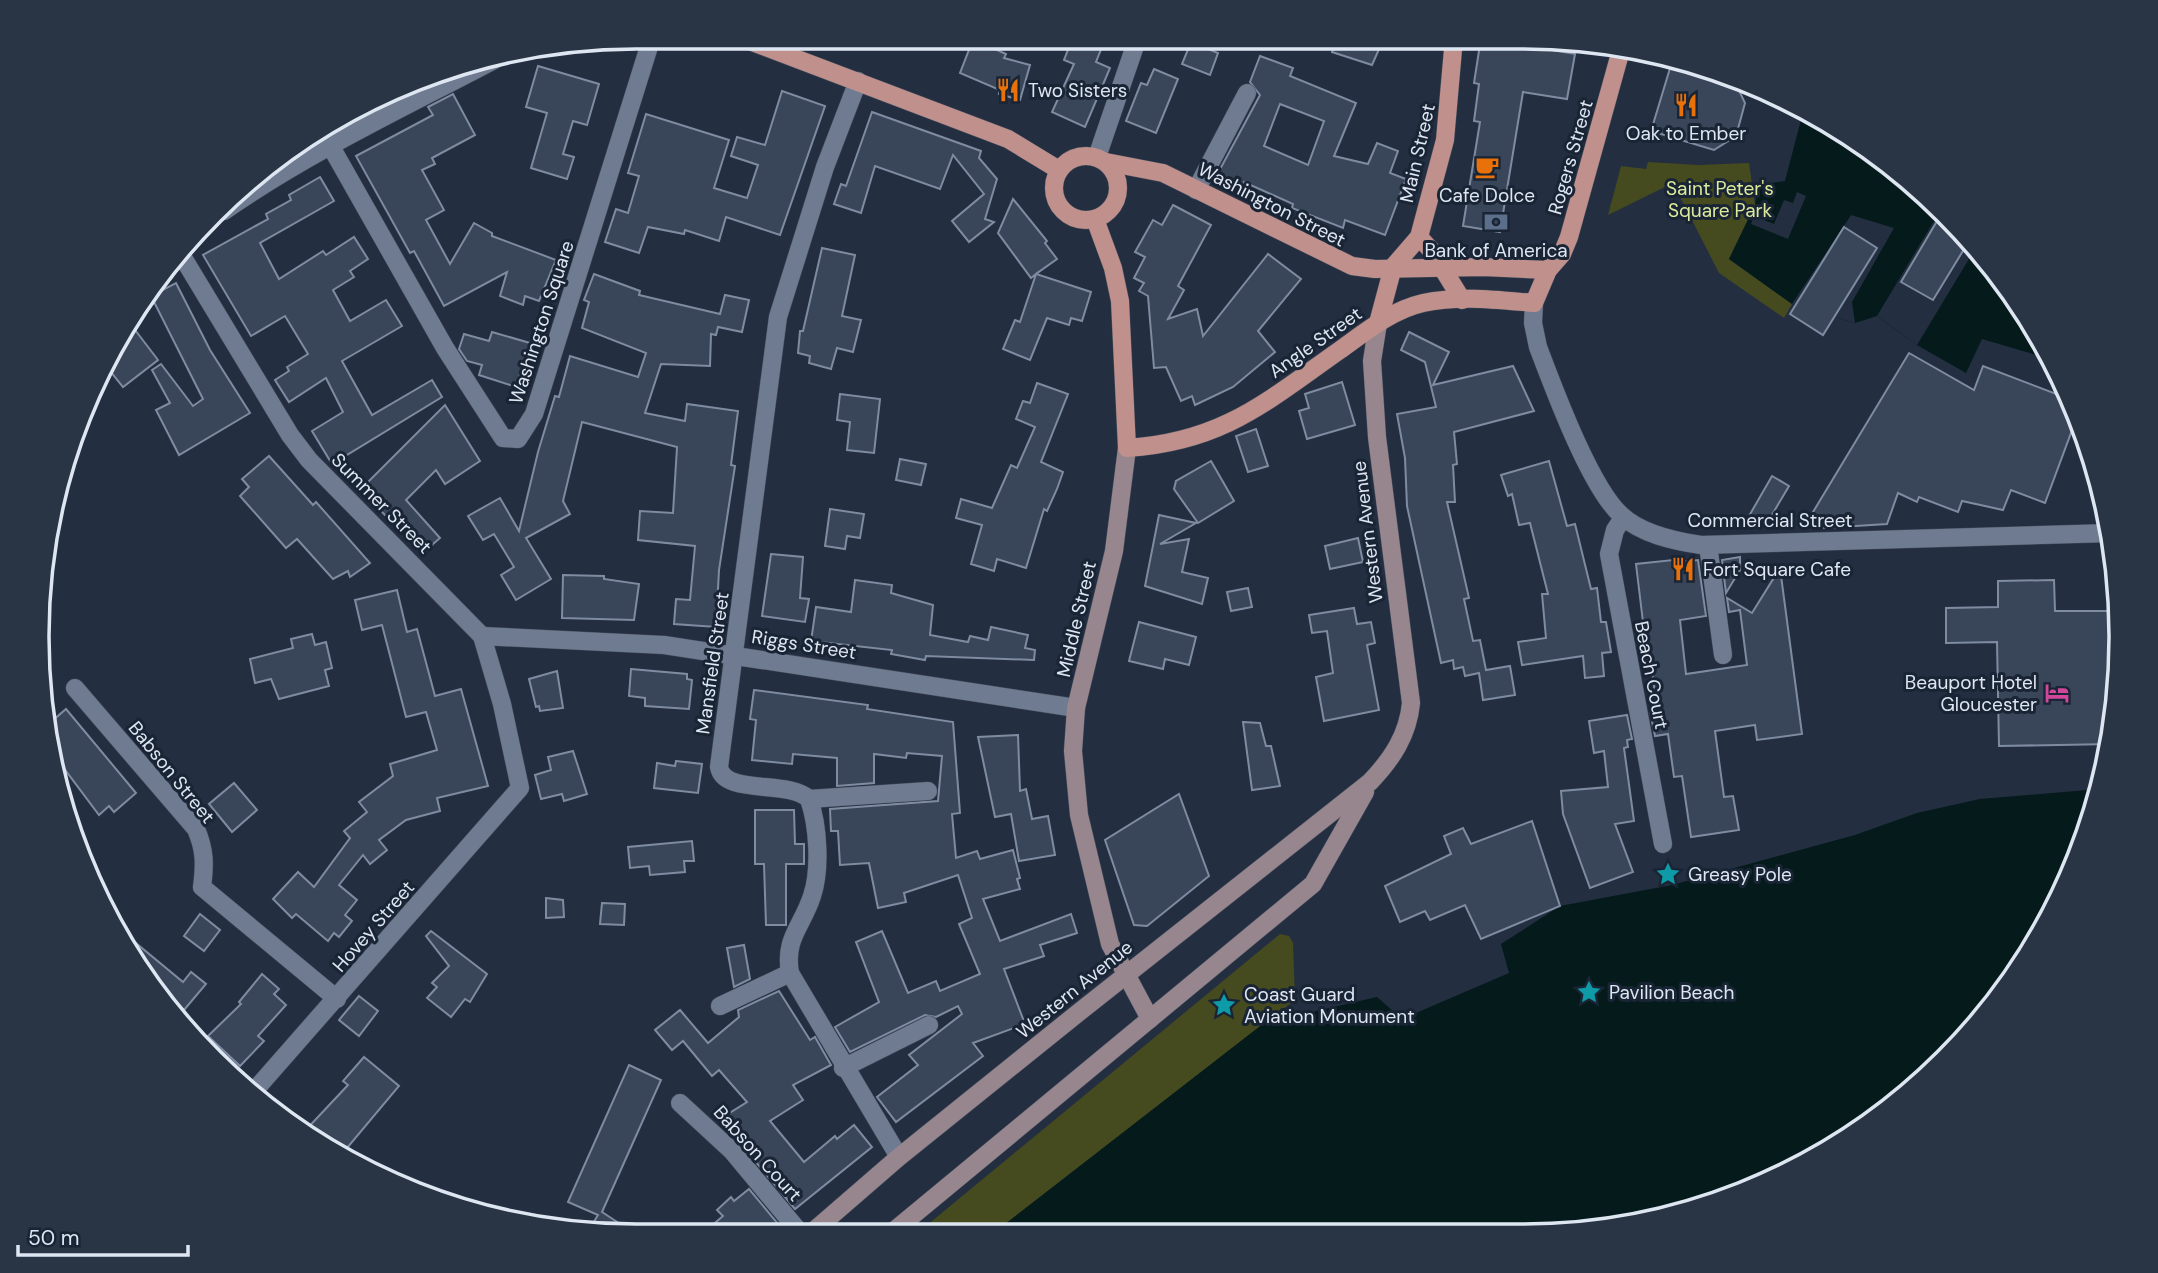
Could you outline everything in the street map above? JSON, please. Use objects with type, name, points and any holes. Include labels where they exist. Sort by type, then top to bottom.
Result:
[{"type":"main road","points":[[771,49],[1008,139],[1059,170]]},
{"type":"main road","name":"Main Street","points":[[1393,267],[1419,237],[1446,140],[1453,49]]},
{"type":"main road","name":"Rogers Street","points":[[1548,270],[1562,254],[1569,237],[1619,57]]},
{"type":"main road","points":[[1076,157],[1102,160],[1117,179],[1116,199],[1104,215],[1095,219],[1076,219],[1060,207],[1054,189],[1059,170],[1076,157]]},
{"type":"main road","name":"Washington Street","points":[[1102,160],[1146,168],[1196,190],[1332,259],[1364,268],[1548,270]]},
{"type":"main road","name":"Middle Street","points":[[1095,219],[1113,268],[1120,301],[1127,448],[1114,551],[1076,708],[1073,751],[1079,816],[1110,944],[1124,976],[1150,1019]]},
{"type":"main road","points":[[1419,237],[1462,300]]},
{"type":"main road","name":"Western Avenue","points":[[902,1224],[1313,884],[1370,782],[1401,742],[1411,703],[1377,437],[1372,361],[1378,323],[1393,267]]},
{"type":"main road","name":"Commercial Street","points":[[1535,303],[1548,270]]},
{"type":"main road","name":"Angle Street","points":[[1127,448],[1161,446],[1240,419],[1378,323],[1423,303],[1462,300],[1535,303]]},
{"type":"main road","name":"Western Avenue","points":[[822,1224],[899,1157],[1370,782]]},
{"type":"street","name":"Washington Square","points":[[330,145],[445,348],[503,438],[518,439],[534,414],[648,49]]},
{"type":"street","points":[[1102,160],[1134,49]]},
{"type":"street","points":[[260,186],[330,145],[466,74]]},
{"type":"street","name":"Mansfield Street","points":[[810,799],[799,791],[731,782],[721,775],[719,764],[778,317],[825,167],[858,81]]},
{"type":"street","points":[[1196,190],[1247,93]]},
{"type":"street","name":"Summer Street","points":[[185,261],[290,435],[309,460],[482,636],[502,704],[520,788]]},
{"type":"street","name":"Commercial Street","points":[[1535,303],[1533,323],[1546,367],[1599,486],[1623,517],[1676,541],[1709,545],[2100,533]]},
{"type":"street","name":"Beach Court","points":[[1623,517],[1615,530],[1609,554],[1663,844]]},
{"type":"street","points":[[1709,545],[1723,655]]},
{"type":"street","name":"Riggs Street","points":[[482,636],[664,645],[1076,708]]},
{"type":"street","name":"Babson Street","points":[[75,688],[196,829],[203,846],[205,862],[202,887],[337,999]]},
{"type":"street","name":"Hovey Street","points":[[259,1086],[520,788]]},
{"type":"street","points":[[899,1157],[843,1068],[790,973],[788,946],[810,903],[816,881],[810,799],[928,791]]},
{"type":"street","points":[[720,1006],[790,973]]},
{"type":"street","points":[[843,1068],[929,1025]]},
{"type":"street","name":"Babson Court","points":[[680,1103],[732,1151],[793,1224]]},
{"type":"green space","name":"Saint Peter's Square Park","points":[[1648,162],[1698,165],[1749,163],[1755,205],[1729,259],[1792,304],[1784,318],[1719,273],[1673,183],[1608,215],[1621,166],[1646,169]]},
{"type":"green space","points":[[1280,934],[1289,936],[1293,943],[1295,1000],[1005,1224],[928,1224]]},
{"type":"shaded area","points":[[1801,120],[1848,148],[1909,195],[1963,249],[2010,310],[2036,355],[1982,339],[1966,373],[1917,345],[1877,316],[1855,323],[1792,304],[1729,259],[1755,205],[1758,185],[1785,181]]},
{"type":"shaded area","points":[[2089,790],[2064,861],[2030,930],[2010,963],[1988,994],[1937,1052],[1879,1103],[1815,1145],[1746,1179],[1710,1193],[1636,1213],[1560,1223],[1005,1224],[1264,1023],[1377,997],[1402,1019],[1509,973],[1501,944],[1560,906],[1672,885],[1855,835],[1917,813],[1980,799]]},
{"type":"pier","points":[[1797,192],[1806,196],[1788,239],[1751,224],[1754,216],[1774,224],[1784,200],[1793,203]]},
{"type":"pier","points":[[1851,215],[1894,228],[1852,302],[1855,323],[1792,304]]},
{"type":"pier","points":[[1935,219],[1970,257],[1917,345],[1877,316]]},
{"type":"building","points":[[969,49],[995,49],[1006,54],[1004,58],[1030,65],[1020,100],[999,94],[1000,90],[960,73]]},
{"type":"building","points":[[1068,49],[1101,49],[1096,62],[1110,68],[1085,127],[1052,112],[1074,64],[1064,60]]},
{"type":"building","points":[[1188,49],[1208,49],[1218,53],[1210,75],[1182,64]]},
{"type":"building","points":[[1333,49],[1379,49],[1372,65],[1332,52]]},
{"type":"building","points":[[1479,49],[1550,50],[1575,54],[1567,99],[1523,92],[1500,232],[1463,226],[1480,122],[1474,121],[1479,84],[1474,83]]},
{"type":"building","points":[[1260,56],[1293,68],[1290,76],[1356,103],[1334,156],[1368,164],[1377,143],[1398,151],[1390,173],[1406,179],[1385,235],[1345,220],[1343,228],[1292,208],[1293,204],[1244,182],[1242,185],[1218,173],[1260,95],[1250,82]],"holes":[[[1280,104],[1324,121],[1308,165],[1264,146]]]},
{"type":"building","points":[[538,66],[599,84],[587,125],[573,121],[563,154],[574,157],[567,179],[531,168],[547,113],[526,107]]},
{"type":"building","points":[[1670,68],[1740,91],[1745,103],[1736,136],[1714,150],[1651,131]]},
{"type":"building","points":[[1154,69],[1178,79],[1156,133],[1126,121],[1141,83],[1147,85]]},
{"type":"building","points":[[782,91],[825,106],[780,235],[726,217],[719,241],[685,230],[684,234],[648,227],[639,253],[605,242],[616,209],[628,213],[639,176],[628,173],[646,114],[729,140],[714,188],[747,198],[758,165],[731,156],[737,137],[765,145]]},
{"type":"building","points":[[453,94],[475,135],[432,158],[435,164],[422,170],[444,210],[426,220],[450,264],[474,223],[492,233],[492,236],[556,260],[539,301],[525,296],[523,305],[500,296],[507,272],[444,306],[414,251],[410,253],[356,156],[433,115],[428,107]]},
{"type":"building","points":[[872,112],[981,151],[979,158],[997,179],[985,219],[994,222],[969,242],[952,221],[984,194],[953,155],[940,189],[875,166],[861,213],[834,204],[841,184],[846,186]]},
{"type":"building","points":[[320,177],[334,201],[260,243],[279,279],[323,251],[326,255],[354,237],[368,259],[350,271],[354,277],[333,290],[350,321],[386,300],[402,326],[342,361],[372,415],[432,380],[442,397],[332,464],[312,431],[343,412],[326,378],[289,402],[275,380],[289,371],[287,367],[308,354],[285,316],[251,336],[203,255],[268,219],[266,214],[291,200],[289,195]]},
{"type":"building","points":[[1013,199],[1047,241],[1045,243],[1057,259],[1031,278],[998,233]]},
{"type":"building","points":[[1173,205],[1211,225],[1178,286],[1184,290],[1168,319],[1197,309],[1203,336],[1268,254],[1301,279],[1258,331],[1275,352],[1233,387],[1195,405],[1192,396],[1181,401],[1166,367],[1154,368],[1148,296],[1139,291],[1144,283],[1134,278],[1145,257],[1135,252],[1153,220],[1162,225]]},
{"type":"building","points":[[1937,221],[1964,250],[1933,300],[1901,282]]},
{"type":"building","points":[[1844,227],[1877,248],[1823,335],[1790,314]]},
{"type":"building","points":[[822,248],[855,255],[842,316],[861,320],[853,352],[837,348],[831,369],[809,363],[810,356],[798,353],[800,331],[803,331]]},
{"type":"building","points":[[594,274],[640,291],[639,295],[720,314],[725,295],[749,300],[742,332],[718,327],[716,335],[711,334],[710,366],[661,364],[645,413],[685,421],[687,404],[738,411],[731,465],[735,466],[719,570],[716,627],[674,624],[676,599],[690,600],[695,546],[638,540],[640,511],[673,513],[677,447],[582,422],[563,501],[570,514],[526,538],[551,579],[516,600],[501,575],[514,567],[494,534],[483,540],[468,516],[500,498],[519,531],[538,452],[555,396],[559,397],[570,356],[638,377],[646,353],[582,328],[589,302],[584,300]]},
{"type":"building","points":[[1036,274],[1091,292],[1082,321],[1071,318],[1069,325],[1047,318],[1030,360],[1003,349],[1015,320],[1020,322]]},
{"type":"building","points":[[176,283],[210,350],[250,413],[179,455],[156,410],[170,403],[152,370],[161,364],[193,406],[203,399],[154,302],[162,290]]},
{"type":"building","points":[[136,331],[158,360],[123,387],[112,373]]},
{"type":"building","points":[[492,332],[530,343],[516,387],[479,375],[482,365],[467,361],[459,349],[464,334],[489,341]]},
{"type":"building","points":[[1409,332],[1449,352],[1433,385],[1513,366],[1534,411],[1454,432],[1457,464],[1453,465],[1455,502],[1447,502],[1469,598],[1464,599],[1473,641],[1480,640],[1486,670],[1510,666],[1515,695],[1483,700],[1479,673],[1465,676],[1463,667],[1454,669],[1453,660],[1441,663],[1407,506],[1405,458],[1397,414],[1436,407],[1425,362],[1401,350]]},
{"type":"building","points":[[1909,353],[1974,390],[1983,366],[2056,394],[2072,431],[2045,503],[2011,490],[2003,510],[1962,501],[1958,512],[1919,497],[1917,502],[1898,493],[1887,524],[1824,528],[1810,517]]},
{"type":"building","points":[[1342,382],[1355,425],[1307,439],[1299,411],[1309,408],[1305,394]]},
{"type":"building","points":[[1037,383],[1068,394],[1041,462],[1063,472],[1047,511],[1044,509],[1026,568],[997,559],[994,571],[971,564],[982,525],[956,518],[961,499],[992,508],[1011,465],[1017,468],[1035,427],[1016,419],[1023,401],[1030,403]]},
{"type":"building","points":[[840,394],[880,399],[874,453],[847,450],[850,422],[837,420]]},
{"type":"building","points":[[445,405],[480,461],[445,484],[436,470],[406,500],[440,538],[425,551],[399,522],[395,525],[360,490]]},
{"type":"building","points":[[1256,429],[1268,466],[1248,472],[1236,436]]},
{"type":"building","points":[[269,456],[313,505],[316,502],[370,563],[350,577],[348,571],[333,579],[297,539],[286,548],[240,496],[249,487],[242,479]]},
{"type":"building","points":[[900,459],[926,464],[921,485],[896,480]]},
{"type":"building","points":[[1211,461],[1234,501],[1198,523],[1174,489],[1176,481]]},
{"type":"building","points":[[1549,461],[1567,526],[1575,524],[1591,589],[1597,588],[1601,622],[1606,622],[1611,652],[1602,653],[1604,676],[1585,678],[1583,656],[1522,665],[1518,642],[1546,638],[1542,594],[1548,594],[1530,523],[1519,525],[1512,494],[1508,496],[1501,475]]},
{"type":"building","points":[[1772,476],[1789,486],[1766,525],[1749,516]]},
{"type":"building","points":[[830,509],[864,514],[860,538],[847,536],[845,549],[825,546]]},
{"type":"building","points":[[1159,515],[1196,523],[1160,544],[1189,539],[1182,572],[1208,578],[1202,604],[1145,586]]},
{"type":"building","points":[[1358,538],[1363,562],[1330,569],[1325,546]]},
{"type":"building","points":[[771,554],[803,557],[800,598],[809,599],[805,622],[762,616]]},
{"type":"building","points":[[1740,557],[1740,570],[1726,593],[1722,560]]},
{"type":"building","points":[[1673,560],[1673,563],[1698,560],[1706,616],[1680,620],[1686,674],[1747,665],[1740,610],[1729,612],[1727,598],[1752,613],[1780,568],[1802,734],[1757,740],[1755,725],[1715,731],[1724,797],[1733,796],[1739,830],[1691,837],[1682,776],[1674,777],[1668,734],[1655,736],[1650,711],[1657,710],[1652,671],[1649,672],[1636,564]]},
{"type":"building","points":[[563,575],[604,576],[604,579],[639,584],[634,620],[562,618]]},
{"type":"building","points":[[855,580],[892,585],[891,593],[933,605],[930,635],[968,642],[970,636],[988,640],[991,627],[1028,635],[1025,648],[1035,650],[1034,660],[926,656],[925,660],[891,654],[892,650],[811,641],[816,607],[851,612]]},
{"type":"building","name":"Beauport Hotel Gloucester","points":[[2054,580],[2055,611],[2108,611],[2108,675],[2099,744],[1999,746],[1997,642],[1946,643],[1946,608],[1998,607],[1998,581]]},
{"type":"building","points":[[1248,588],[1252,607],[1231,611],[1227,592]]},
{"type":"building","points":[[397,590],[407,632],[417,629],[435,696],[461,689],[488,786],[437,798],[440,811],[406,820],[379,840],[387,850],[370,864],[363,855],[339,885],[357,900],[345,915],[352,921],[339,937],[334,933],[328,941],[296,914],[292,918],[273,899],[298,872],[314,887],[350,838],[344,831],[367,812],[359,802],[393,776],[390,764],[437,750],[426,712],[406,717],[382,625],[362,630],[355,600]]},
{"type":"building","points":[[1354,608],[1357,624],[1371,622],[1375,643],[1367,645],[1379,710],[1324,721],[1316,677],[1333,673],[1327,631],[1312,633],[1309,615]]},
{"type":"building","points":[[1139,622],[1196,637],[1189,665],[1165,659],[1163,669],[1129,661]]},
{"type":"building","points":[[312,634],[315,645],[326,642],[332,668],[325,670],[329,686],[279,699],[271,679],[255,683],[250,659],[293,648],[291,639]]},
{"type":"building","points":[[631,669],[687,674],[687,679],[692,680],[689,709],[645,706],[645,698],[629,696]]},
{"type":"building","points":[[557,671],[563,708],[540,711],[539,706],[536,707],[529,679]]},
{"type":"building","points":[[754,690],[868,705],[867,709],[953,722],[960,813],[952,814],[956,858],[977,851],[980,859],[1013,850],[1020,878],[1017,879],[1020,889],[983,899],[1000,941],[1071,914],[1077,933],[1040,945],[1044,956],[1004,969],[1025,1024],[973,1043],[983,1056],[896,1122],[877,1097],[918,1065],[909,1055],[962,1014],[958,1006],[936,1017],[925,1015],[850,1052],[835,1027],[879,1002],[856,942],[882,931],[908,993],[936,981],[940,991],[980,974],[959,924],[972,918],[958,875],[904,893],[906,902],[878,908],[869,863],[840,865],[838,831],[831,831],[830,809],[938,801],[942,756],[907,753],[906,758],[874,754],[874,783],[837,786],[837,758],[793,754],[792,764],[752,760],[756,720],[750,719]]},
{"type":"building","points":[[66,709],[136,793],[114,812],[109,806],[99,815],[64,769],[55,719]]},
{"type":"building","points":[[1627,715],[1632,739],[1627,740],[1628,747],[1624,748],[1634,821],[1615,824],[1633,872],[1590,888],[1563,814],[1561,791],[1608,787],[1604,751],[1594,753],[1589,721]]},
{"type":"building","points":[[1243,722],[1260,723],[1266,746],[1271,746],[1280,786],[1252,790]]},
{"type":"building","points":[[1018,735],[1020,791],[1026,789],[1032,819],[1048,816],[1055,855],[1019,861],[1011,814],[995,817],[978,737]]},
{"type":"building","points":[[573,751],[587,794],[564,801],[562,794],[541,799],[535,775],[551,770],[548,757]]},
{"type":"building","points":[[676,761],[702,764],[698,793],[654,788],[657,763],[675,766]]},
{"type":"building","points":[[234,783],[257,810],[232,832],[209,804]]},
{"type":"building","points":[[1179,794],[1209,876],[1147,926],[1134,925],[1105,840]]},
{"type":"building","points":[[755,810],[794,810],[795,844],[804,844],[804,864],[786,864],[786,925],[766,925],[764,864],[755,864]]},
{"type":"building","points":[[1532,821],[1560,906],[1481,939],[1465,905],[1430,920],[1425,911],[1400,922],[1385,886],[1451,854],[1444,836],[1463,828],[1471,844]]},
{"type":"building","points":[[692,841],[694,861],[684,861],[685,872],[650,875],[649,866],[630,868],[628,847]]},
{"type":"building","points":[[546,898],[563,900],[564,917],[546,918]]},
{"type":"building","points":[[602,903],[625,904],[624,925],[600,924]]},
{"type":"building","points":[[200,914],[220,930],[204,951],[184,936]]},
{"type":"building","points":[[431,931],[487,974],[470,1002],[465,999],[451,1017],[427,998],[437,987],[432,983],[449,966],[426,936]]},
{"type":"building","points":[[136,943],[183,982],[191,972],[206,984],[184,1010]]},
{"type":"building","points":[[744,945],[750,979],[734,987],[727,948]]},
{"type":"building","points":[[262,974],[279,989],[274,994],[286,1005],[258,1036],[264,1041],[240,1066],[208,1036],[241,1004],[239,1002]]},
{"type":"building","points":[[779,991],[810,1040],[815,1037],[831,1065],[793,1085],[803,1100],[770,1121],[804,1162],[835,1136],[837,1139],[854,1125],[872,1147],[795,1209],[745,1149],[748,1146],[726,1109],[731,1112],[747,1102],[719,1070],[712,1076],[683,1041],[672,1050],[655,1030],[680,1010],[708,1043],[739,1017],[738,1010]]},
{"type":"building","points":[[359,996],[378,1011],[359,1036],[339,1020]]},
{"type":"building","points":[[364,1057],[399,1086],[348,1147],[310,1125],[348,1085],[343,1081]]},
{"type":"building","points":[[629,1065],[661,1080],[602,1212],[620,1224],[593,1223],[598,1215],[568,1202]]},
{"type":"building","points":[[749,1189],[778,1224],[714,1224],[723,1216],[717,1210],[731,1197],[734,1201]]},
{"type":"place","name":"Two Sisters","points":[[1008,90]]},
{"type":"place","name":"Oak to Ember","points":[[1686,105]]},
{"type":"place","name":"Cafe Dolce","points":[[1487,167]]},
{"type":"place","name":"Bank of America","points":[[1496,222]]},
{"type":"place","name":"Fort Square Cafe","points":[[1683,569]]},
{"type":"place","name":"Beauport Hotel Gloucester","points":[[2057,693]]},
{"type":"place","name":"Greasy Pole","points":[[1668,874]]},
{"type":"place","name":"Pavilion Beach","points":[[1589,992]]},
{"type":"place","name":"Coast Guard Aviation Monument","points":[[1224,1005]]}]
